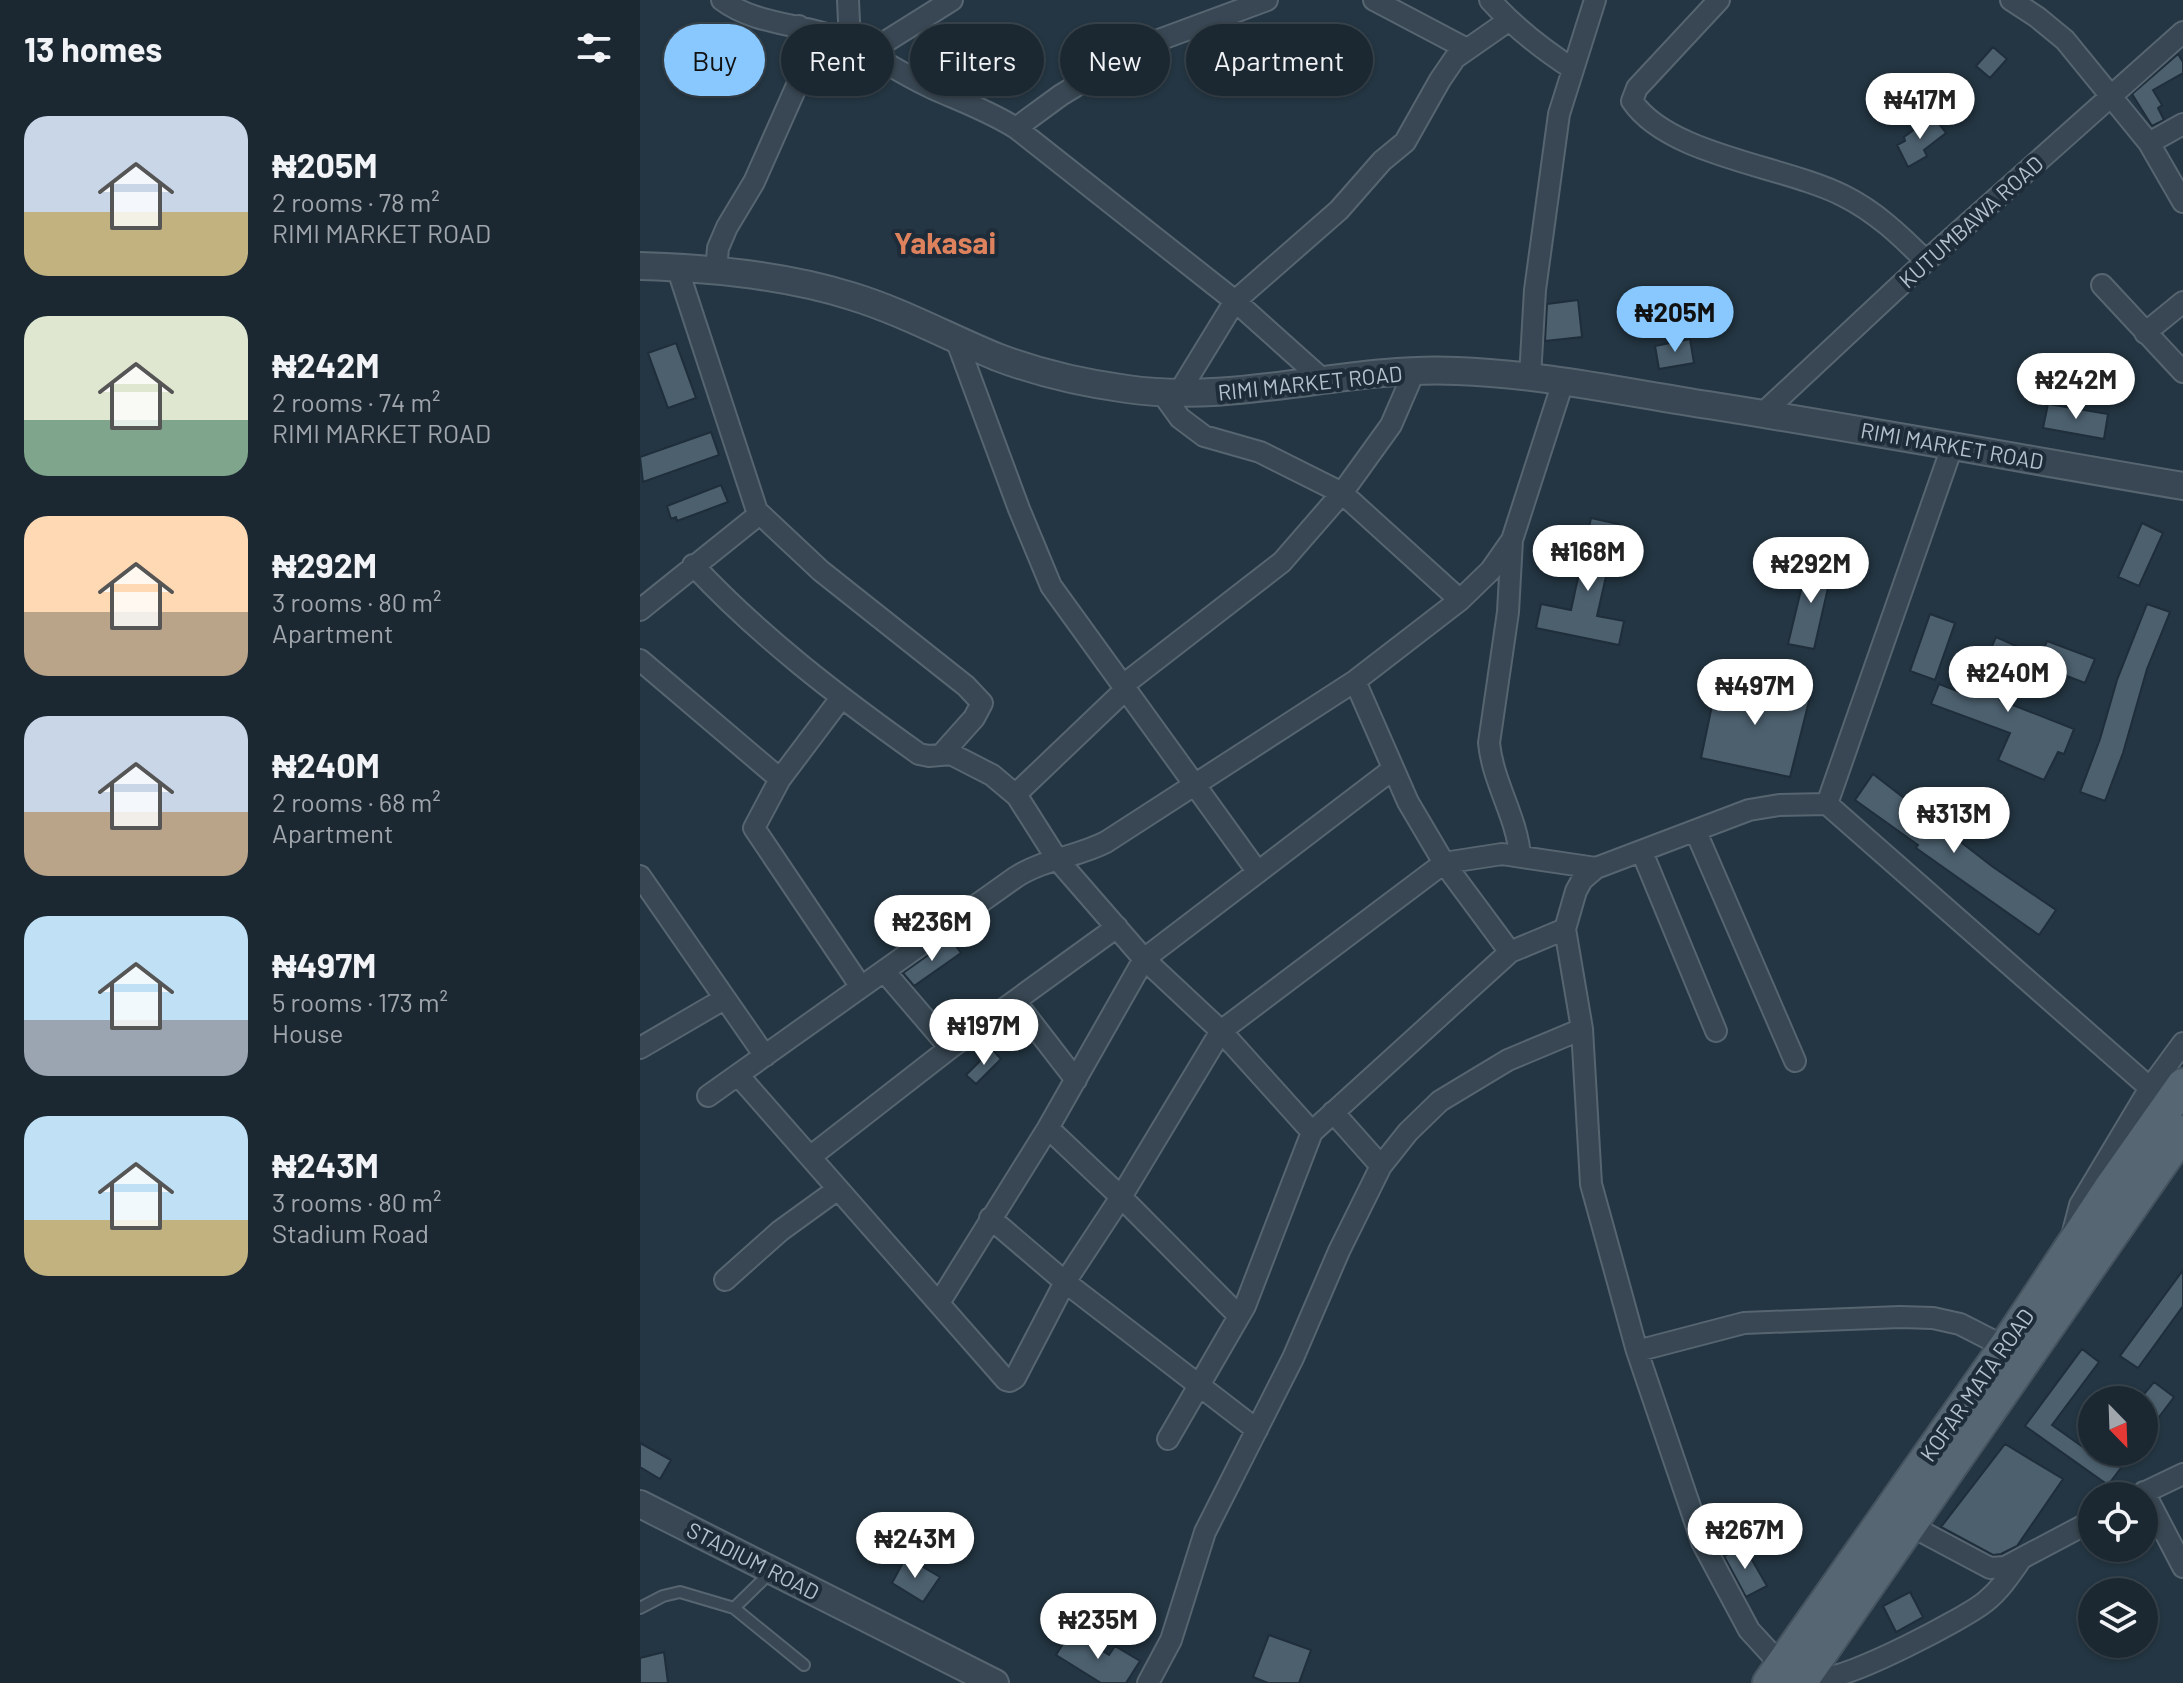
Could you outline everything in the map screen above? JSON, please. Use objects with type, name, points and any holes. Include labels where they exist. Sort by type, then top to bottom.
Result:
[{"type":"main road","name":"KOFAR MATA ROAD","points":[[1790,1675],[2082,1255],[2119,1198],[2183,1085]]},
{"type":"main road","name":"KOFAR MATA ROAD","points":[[2119,1198],[2183,1132]]},
{"type":"main road","name":"KOFAR MATA ROAD","points":[[1790,1675],[1911,1526],[1942,1458],[2005,1347],[2082,1255]]},
{"type":"street","points":[[722,0],[739,13],[790,24]]},
{"type":"street","points":[[848,0],[853,24]]},
{"type":"street","points":[[894,30],[952,0]]},
{"type":"street","points":[[1016,128],[1061,95],[1140,47],[1267,0]]},
{"type":"street","points":[[1374,0],[1467,49]]},
{"type":"street","points":[[1490,0],[1508,21],[1573,69]]},
{"type":"street","points":[[1530,377],[1535,290],[1557,130],[1595,0]]},
{"type":"street","points":[[1719,0],[1637,88],[1632,101],[1641,113],[1691,143],[1844,195],[1888,223],[1926,261]]},
{"type":"street","points":[[2011,0],[2065,40],[2149,143],[2183,202]]},
{"type":"street","points":[[1460,600],[1342,493],[1260,452],[1204,436],[1180,418],[1170,393],[1235,301],[1339,210],[1382,161],[1405,142],[1455,58],[1508,21]]},
{"type":"street","name":"KUTUMBAWA ROAD","points":[[1762,414],[1926,261],[2183,32]]},
{"type":"street","points":[[894,67],[932,88],[994,114],[1016,128],[1235,301],[1322,379]]},
{"type":"street","points":[[716,270],[718,248],[727,227],[754,182],[792,96]]},
{"type":"street","points":[[2149,143],[2183,124]]},
{"type":"street","name":"RIMI MARKET ROAD","points":[[640,266],[716,270],[847,295],[998,357],[1083,383],[1170,393],[1261,390],[1378,372],[1453,370],[1530,377],[2183,486]]},
{"type":"street","points":[[640,610],[757,516],[677,267]]},
{"type":"street","points":[[2102,285],[2183,372]]},
{"type":"street","points":[[2145,333],[2183,302]]},
{"type":"street","points":[[956,339],[1051,586],[1257,871]]},
{"type":"street","points":[[1017,796],[1124,688],[1282,562],[1342,493],[1391,425],[1414,372]]},
{"type":"street","points":[[1520,856],[1519,838],[1491,759],[1489,743],[1508,612],[1512,540],[1563,382]]},
{"type":"street","points":[[1827,804],[1952,447]]},
{"type":"street","points":[[757,511],[821,571],[966,686],[982,703],[974,718],[941,755]]},
{"type":"street","points":[[708,1096],[1028,870],[1088,851],[1355,681],[1460,600],[1491,570],[1512,540]]},
{"type":"street","points":[[693,565],[722,595],[841,698],[919,754],[951,754],[992,775],[1017,796],[1057,859],[1144,959],[1221,1031],[1312,1132]]},
{"type":"street","points":[[640,660],[780,779]]},
{"type":"street","points":[[1355,681],[1408,802],[1444,863],[1510,952]]},
{"type":"street","points":[[841,698],[780,779],[754,828],[861,987]]},
{"type":"street","points":[[939,1303],[1048,1128],[1144,959],[1393,769]]},
{"type":"street","points":[[2021,1559],[2001,1588],[1983,1604],[1856,1670],[1826,1677],[1790,1675],[1749,1630],[1702,1542],[1637,1351],[1591,1184],[1582,1029],[1565,929],[1576,891],[1582,880],[1596,868],[1749,810],[1779,805],[1827,804],[2150,1088]]},
{"type":"street","points":[[1696,832],[1795,1061]]},
{"type":"street","points":[[1642,852],[1716,1031]]},
{"type":"street","points":[[738,1075],[1010,1381],[1015,1378],[1065,1282],[1121,1197],[1221,1031],[1444,863],[1502,854],[1596,868]]},
{"type":"street","points":[[640,876],[765,1056]]},
{"type":"street","points":[[810,1157],[950,1048],[1117,927]]},
{"type":"street","points":[[1168,1439],[1239,1316],[1312,1132],[1510,952],[1565,929]]},
{"type":"street","points":[[884,971],[950,1048]]},
{"type":"street","points":[[640,1048],[724,999]]},
{"type":"street","points":[[1015,1001],[1076,1080]]},
{"type":"street","points":[[1148,1683],[1171,1640],[1205,1532],[1257,1430],[1381,1166],[1408,1132],[1440,1101],[1508,1060],[1582,1029]]},
{"type":"street","points":[[2183,1043],[2150,1088],[2080,1205],[2082,1255],[2133,1223],[2183,1153]]},
{"type":"street","points":[[1333,1112],[1381,1166]]},
{"type":"street","points":[[1048,1128],[1239,1316]]},
{"type":"street","points":[[725,1280],[780,1231],[838,1189]]},
{"type":"street","points":[[990,1218],[1065,1282],[1257,1430]]},
{"type":"street","points":[[1637,1351],[1695,1333],[1744,1323],[1900,1317],[1933,1318],[1960,1324],[2005,1347]]},
{"type":"street","points":[[2158,1486],[2183,1474]]},
{"type":"street","name":"STADIUM ROAD","points":[[640,1504],[995,1683]]},
{"type":"street","points":[[2158,1525],[2183,1567]]},
{"type":"street","points":[[1911,1526],[1990,1568],[2005,1567],[2078,1528]]},
{"type":"lane","points":[[734,1608],[773,1570]]},
{"type":"lane","points":[[640,1608],[663,1596],[680,1592],[734,1608],[804,1665]]},
{"type":"building","points":[[1993,47],[2007,59],[1990,78],[1976,66]]},
{"type":"building","points":[[2178,54],[2183,62],[2183,73],[2153,90],[2162,105],[2158,108],[2164,120],[2152,126],[2132,94]]},
{"type":"building","points":[[1933,116],[1946,133],[1924,150],[1927,156],[1908,167],[1897,145]]},
{"type":"building","points":[[1578,300],[1582,337],[1545,341],[1547,304]]},
{"type":"building","points":[[1690,339],[1694,363],[1659,369],[1655,346]]},
{"type":"building","points":[[676,343],[696,398],[668,408],[648,353]]},
{"type":"building","points":[[2048,404],[2108,414],[2104,439],[2043,428]]},
{"type":"building","points":[[711,432],[719,455],[643,482],[640,457]]},
{"type":"building","points":[[721,485],[728,502],[677,521],[676,517],[671,519],[667,506]]},
{"type":"building","points":[[1591,518],[1618,524],[1597,616],[1624,621],[1619,645],[1536,628],[1541,604],[1571,610]]},
{"type":"building","points":[[2142,523],[2163,533],[2139,586],[2118,577]]},
{"type":"building","points":[[1808,561],[1833,566],[1814,649],[1788,644]]},
{"type":"building","points":[[2147,604],[2170,612],[2147,669],[2123,753],[2105,801],[2080,792],[2117,680]]},
{"type":"building","points":[[1930,614],[1955,623],[1935,680],[1910,671]]},
{"type":"building","points":[[1996,637],[2023,649],[2000,700],[2074,729],[2064,754],[2058,752],[2044,780],[1998,760],[2010,733],[1931,704],[1939,684],[1970,696]]},
{"type":"building","points":[[2047,641],[2095,659],[2085,683],[2038,665]]},
{"type":"building","points":[[1718,677],[1810,697],[1790,777],[1701,758]]},
{"type":"building","points":[[1873,774],[1993,867],[2056,910],[2039,935],[1916,848],[1918,845],[1855,800]]},
{"type":"building","points":[[951,939],[961,953],[914,986],[903,973]]},
{"type":"building","points":[[992,1049],[1001,1059],[976,1084],[966,1075]]},
{"type":"building","points":[[2183,1270],[2183,1306],[2138,1368],[2120,1356]]},
{"type":"building","points":[[2082,1349],[2099,1362],[2078,1386],[2052,1425],[2078,1443],[2078,1464],[2025,1426]]},
{"type":"building","points":[[2154,1382],[2174,1397],[2158,1418],[2158,1386],[2151,1386]]},
{"type":"building","points":[[640,1443],[671,1460],[660,1479],[640,1467]]},
{"type":"building","points":[[2005,1444],[2063,1479],[2017,1546],[1993,1555],[1941,1527]]},
{"type":"building","points":[[2081,1466],[2122,1466],[2110,1482],[2104,1482]]},
{"type":"building","points":[[1744,1546],[1767,1586],[1746,1597],[1724,1556]]},
{"type":"building","points":[[906,1557],[940,1577],[923,1602],[892,1583]]},
{"type":"building","points":[[1910,1592],[1923,1617],[1896,1632],[1883,1606]]},
{"type":"building","points":[[1071,1631],[1109,1655],[1115,1646],[1140,1661],[1126,1683],[1101,1683],[1056,1655]]},
{"type":"building","points":[[1269,1635],[1311,1650],[1299,1683],[1268,1683],[1253,1677]]},
{"type":"building","points":[[664,1652],[668,1683],[640,1683],[640,1658]]},
{"type":"district","name":"Yakasai","points":[[945,244]]}]
